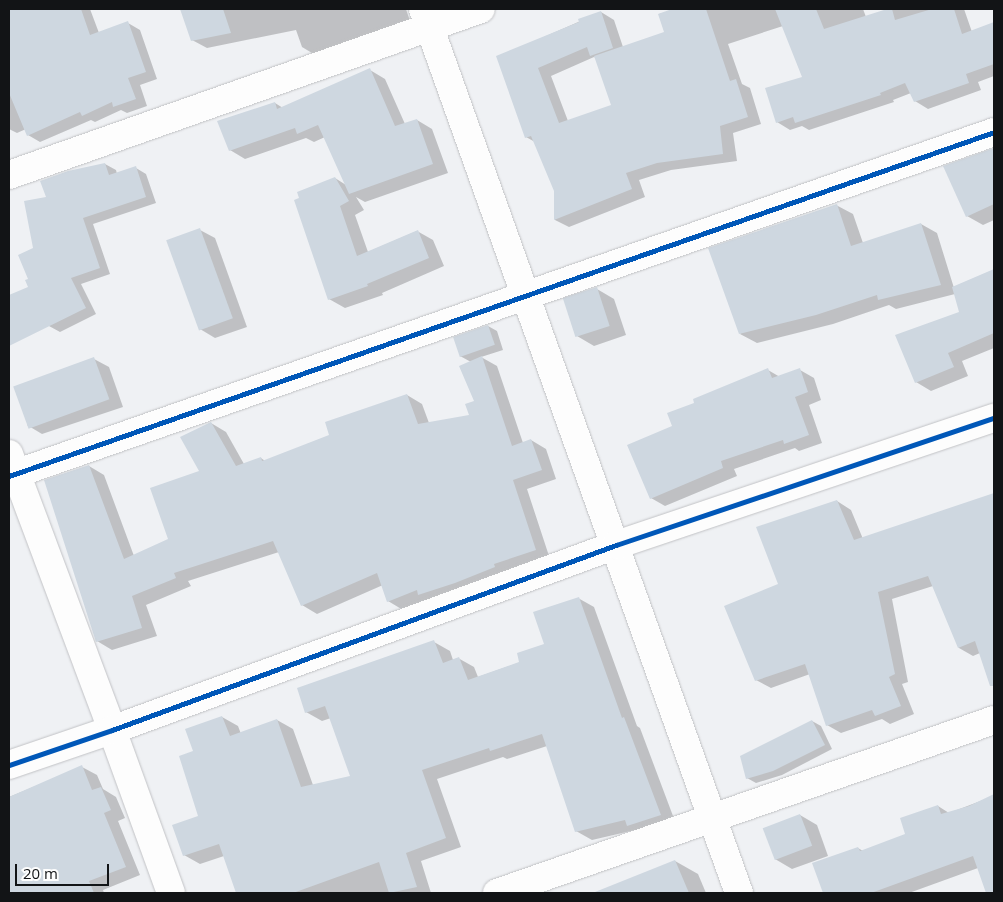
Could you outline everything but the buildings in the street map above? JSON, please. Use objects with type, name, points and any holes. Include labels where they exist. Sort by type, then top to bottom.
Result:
[{"type":"street","points":[[9,175],[426,18],[481,9]]},
{"type":"street","points":[[426,18],[739,893]]},
{"type":"street","points":[[171,893],[112,730],[11,468],[524,296],[994,132]]},
{"type":"street","points":[[9,765],[112,730],[616,546],[994,418]]},
{"type":"street","points":[[497,893],[994,720]]},
{"type":"cycle path","points":[[9,476],[994,132]]},
{"type":"cycle path","points":[[9,765],[112,730],[616,545],[994,418]]}]
